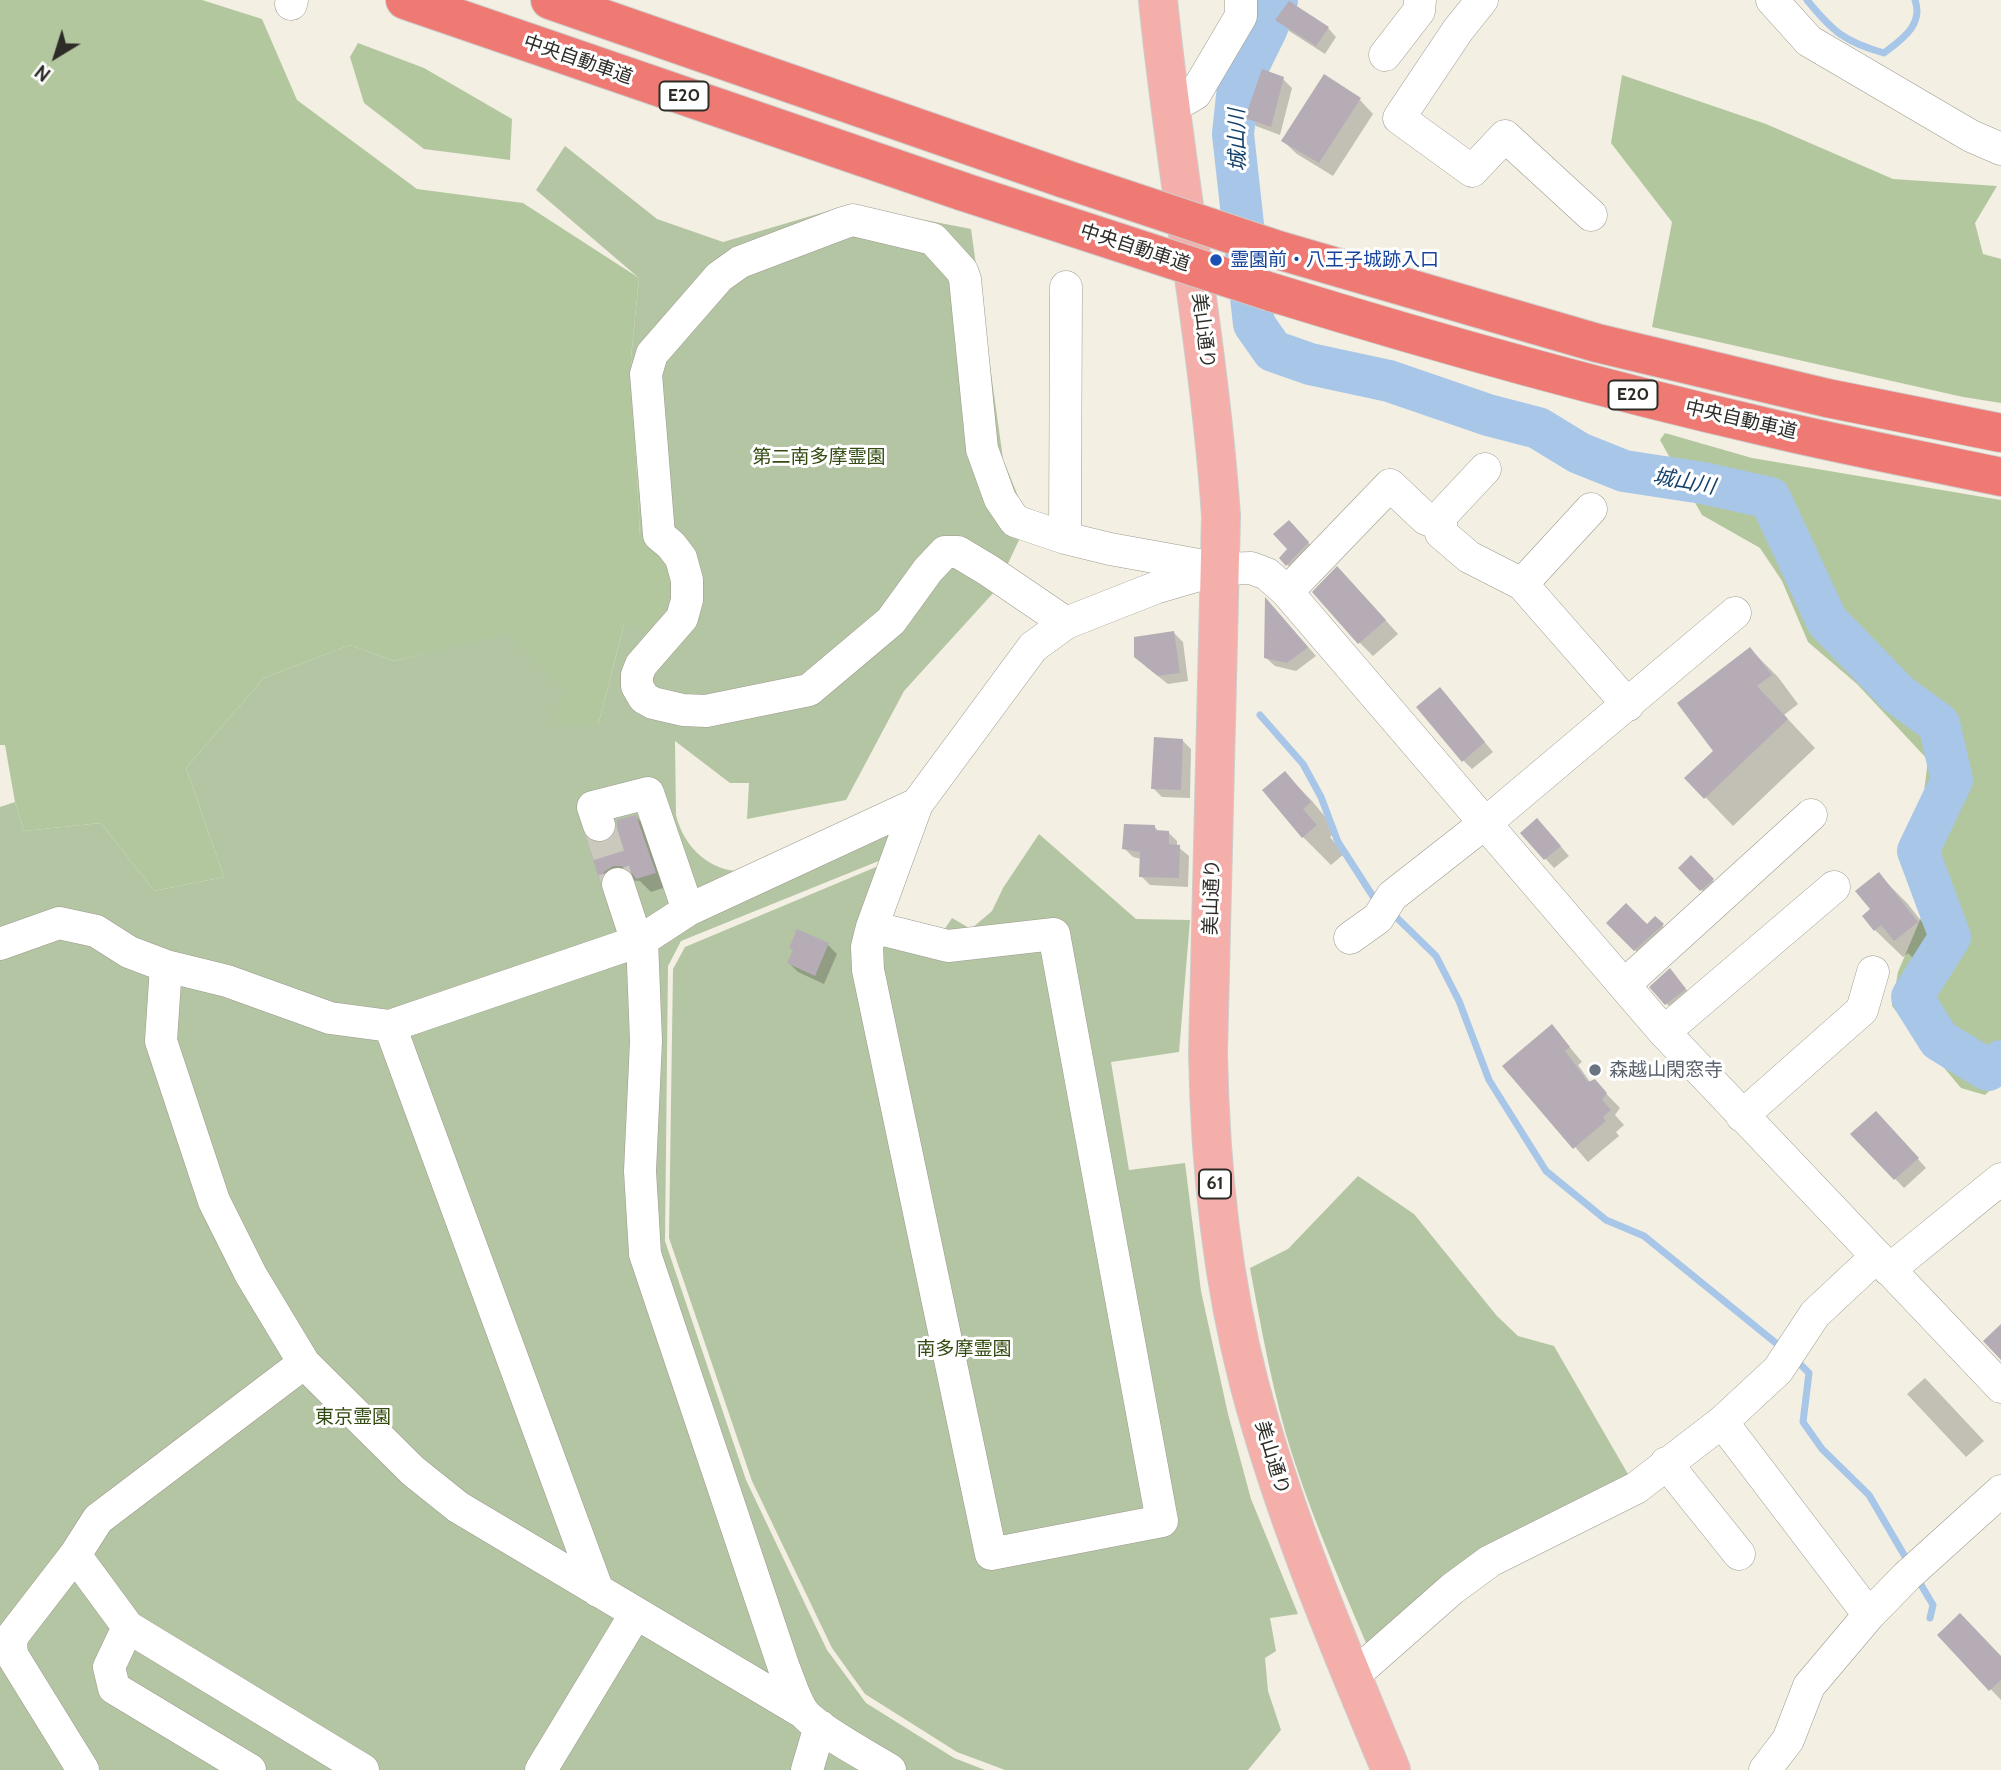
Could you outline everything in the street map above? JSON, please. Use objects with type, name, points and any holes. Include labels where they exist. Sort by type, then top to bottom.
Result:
[{"type":"highway","name":"中央自動車道","points":[[405,0],[964,192],[1429,341],[1588,384],[1763,426],[2001,477]]},
{"type":"highway","name":"E20","points":[[551,0],[1065,179],[1278,250],[1597,343],[1827,398],[2001,433]]},
{"type":"main road","name":"美山通り","points":[[1158,0],[1169,109],[1199,299],[1215,428],[1221,516],[1208,1053],[1209,1116],[1220,1227],[1239,1339],[1265,1439],[1292,1521],[1391,1770]]},
{"type":"street","points":[[1169,109],[1195,94],[1241,16],[1241,0]]},
{"type":"street","points":[[1385,55],[1419,11],[1420,0]]},
{"type":"street","points":[[1482,0],[1458,30],[1399,118],[1472,172],[1505,136],[1591,215]]},
{"type":"street","points":[[1772,0],[1809,41],[1970,136],[2001,149]]},
{"type":"street","points":[[1066,623],[1023,592],[958,552],[945,552],[928,570],[891,621],[809,690],[706,711],[653,704],[644,698],[637,687],[636,675],[641,665],[682,618],[687,600],[687,580],[681,558],[659,535],[646,374],[655,350],[711,284],[740,262],[853,220],[933,239],[962,271],[965,279],[982,449],[1000,499],[1015,521],[1065,538],[1110,549],[1221,569],[1251,568],[1266,574],[1287,592],[1664,1032],[2001,1387]]},
{"type":"street","points":[[1065,538],[1066,287]]},
{"type":"street","points":[[1485,469],[1441,516],[1441,533],[1469,557],[1522,584],[1629,705]]},
{"type":"street","points":[[1287,592],[1390,485],[1426,519],[1441,525]]},
{"type":"street","points":[[1522,584],[1591,509]]},
{"type":"street","points":[[872,927],[948,946],[1054,934],[1162,1521],[990,1554],[868,970],[867,947],[872,927],[916,804],[1033,647],[1066,623],[1155,588],[1221,569]]},
{"type":"street","points":[[1350,938],[1735,613]]},
{"type":"street","points":[[599,825],[593,807],[648,793],[688,910]]},
{"type":"street","points":[[0,944],[59,923],[96,931],[129,952],[166,966],[227,981],[330,1018],[390,1026],[639,941],[688,910],[916,804]]},
{"type":"street","points":[[1624,985],[1811,815]]},
{"type":"street","points":[[618,884],[639,941],[646,1041],[640,1171],[645,1254],[785,1668],[812,1719],[807,1770]]},
{"type":"street","points":[[1664,1032],[1834,887]]},
{"type":"street","points":[[166,966],[161,1041],[214,1201],[251,1275],[304,1363],[413,1471],[449,1500],[812,1719],[890,1770]]},
{"type":"street","points":[[1742,1116],[1862,1010],[1873,972]]},
{"type":"street","points":[[390,1026],[598,1591]]},
{"type":"street","points":[[1352,1676],[1452,1589],[1490,1560],[1636,1488],[1722,1422],[1788,1356],[1815,1314],[2001,1179]]},
{"type":"street","points":[[83,1770],[12,1655],[11,1642],[14,1634],[75,1555],[98,1519],[304,1363]]},
{"type":"street","points":[[1722,1422],[1869,1615]]},
{"type":"street","points":[[1656,1472],[1739,1554]]},
{"type":"street","points":[[1765,1770],[1788,1740],[1810,1686],[1869,1615],[1914,1569],[2001,1491]]},
{"type":"street","points":[[75,1555],[128,1627],[363,1770]]},
{"type":"street","points":[[541,1770],[636,1613]]},
{"type":"street","points":[[128,1627],[109,1667],[114,1688],[250,1770]]},
{"type":"green space","points":[[0,0],[202,0],[262,19],[297,100],[417,189],[523,203],[639,278],[631,358],[640,536],[659,545],[670,571],[668,601],[649,631],[624,625],[598,725],[555,723],[564,690],[509,633],[394,661],[350,645],[264,678],[186,768],[224,877],[154,891],[101,823],[24,831],[15,802],[5,745],[0,745]]},
{"type":"green space","points":[[358,43],[424,68],[512,119],[510,160],[424,149],[364,103],[350,57]]},
{"type":"green space","points":[[1622,75],[1766,124],[1893,179],[1997,186],[1975,223],[1983,254],[2001,259],[2001,403],[1963,397],[1652,327],[1672,222],[1611,143]]},
{"type":"green space","name":"東京霊園","points":[[565,146],[657,219],[723,242],[848,205],[971,229],[1003,459],[1028,521],[995,591],[904,691],[846,800],[747,819],[749,783],[730,783],[675,741],[676,815],[679,826],[697,853],[705,860],[725,869],[736,871],[908,806],[891,856],[681,941],[668,966],[665,1241],[746,1480],[827,1650],[866,1703],[954,1758],[985,1770],[0,1770],[0,807],[15,802],[24,831],[101,823],[154,891],[224,877],[186,768],[264,678],[350,645],[394,661],[509,632],[598,725],[624,625],[640,537],[631,358],[639,278],[536,190]]},
{"type":"green space","points":[[1665,433],[1752,458],[2001,500],[2001,1080],[1985,1095],[1961,1088],[1892,1006],[1898,972],[1922,915],[1913,878],[1928,760],[1857,684],[1808,642],[1782,581],[1760,548],[1702,515],[1660,440]]},
{"type":"green space","name":"南多摩霊園","points":[[1039,834],[1136,919],[1190,920],[1179,1052],[1111,1062],[1129,1170],[1185,1163],[1201,1291],[1228,1414],[1251,1499],[1298,1614],[1270,1618],[1276,1651],[1265,1658],[1268,1691],[1281,1730],[1248,1770],[1005,1770],[957,1752],[865,1694],[832,1648],[752,1481],[669,1238],[673,969],[685,947],[888,862],[868,917],[940,936],[952,918],[971,929],[992,911],[1003,888]]},
{"type":"green space","points":[[1358,1176],[1414,1214],[1497,1316],[1518,1336],[1554,1346],[1636,1488],[1490,1561],[1372,1657],[1320,1533],[1293,1457],[1274,1387],[1250,1268],[1288,1249]]},
{"type":"building","points":[[1289,1],[1329,27],[1316,46],[1275,20]]},
{"type":"building","points":[[1262,69],[1284,77],[1271,127],[1245,118]]},
{"type":"building","points":[[1324,74],[1361,98],[1319,163],[1281,141]]},
{"type":"building","points":[[1289,520],[1309,542],[1286,566],[1279,558],[1287,549],[1273,534]]},
{"type":"building","points":[[1337,566],[1386,620],[1358,644],[1312,592]]},
{"type":"building","points":[[1265,597],[1308,647],[1287,663],[1264,658]]},
{"type":"building","points":[[1174,631],[1180,673],[1158,676],[1134,657],[1134,637]]},
{"type":"building","points":[[1750,647],[1772,675],[1757,686],[1788,719],[1704,799],[1684,778],[1713,751],[1677,703]]},
{"type":"building","points":[[1440,687],[1485,742],[1462,762],[1416,707]]},
{"type":"building","points":[[1154,737],[1183,739],[1181,790],[1151,789]]},
{"type":"building","points":[[1285,771],[1311,802],[1303,809],[1317,825],[1302,838],[1262,790]]},
{"type":"building","points":[[636,815],[656,873],[636,879],[630,870],[613,866],[604,872],[600,882],[586,838],[595,843],[605,842],[613,837],[617,820]]},
{"type":"building","points":[[1537,818],[1561,846],[1544,860],[1520,833]]},
{"type":"building","points":[[1124,824],[1155,825],[1155,830],[1169,831],[1169,844],[1180,845],[1179,878],[1139,877],[1140,852],[1122,849]]},
{"type":"building","points":[[1691,855],[1714,879],[1700,891],[1678,868]]},
{"type":"building","points":[[1879,872],[1918,922],[1894,941],[1881,925],[1874,931],[1862,916],[1870,909],[1855,891]]},
{"type":"building","points":[[1626,903],[1647,924],[1655,916],[1664,924],[1634,951],[1606,923]]},
{"type":"building","points":[[797,929],[829,943],[815,976],[787,963],[793,950],[789,948]]},
{"type":"building","points":[[1670,968],[1686,989],[1665,1005],[1649,987]]},
{"type":"building","points":[[1552,1024],[1570,1047],[1565,1051],[1588,1082],[1595,1079],[1607,1093],[1602,1100],[1611,1110],[1603,1117],[1606,1121],[1573,1149],[1502,1066]]},
{"type":"building","points":[[1876,1111],[1919,1158],[1894,1180],[1850,1134]]},
{"type":"building","points":[[2001,1324],[2001,1360],[1983,1341]]},
{"type":"building","points":[[1960,1613],[2001,1656],[2001,1680],[1989,1691],[1937,1635]]},
{"type":"waterway","name":"城山川","points":[[1277,0],[1267,28],[1238,87],[1233,134],[1254,324],[1273,351],[1310,364],[1389,381],[1488,415],[1538,428],[1579,453],[1624,471],[1703,483],[1770,498],[1827,621],[1898,694],[1939,724],[1952,780],[1918,851],[1950,937],[1912,997],[1939,1040],[1988,1070],[2001,1061]]},
{"type":"waterway","points":[[1807,0],[1849,40],[1884,53],[1904,37],[1914,24],[1917,9],[1915,0]]},
{"type":"waterway","points":[[1258,358],[1266,341]]},
{"type":"waterway","points":[[1260,715],[1303,764],[1321,797],[1338,842],[1374,898],[1380,903]]},
{"type":"waterway","points":[[1392,913],[1436,956],[1459,1001],[1489,1080],[1546,1171],[1606,1220],[1644,1236],[1782,1348]]},
{"type":"waterway","points":[[1794,1358],[1809,1373],[1803,1422],[1822,1449],[1869,1495],[1910,1565]]},
{"type":"waterway","points":[[1917,1578],[1933,1605],[1930,1618]]},
{"type":"tunnel","points":[[599,825],[618,884]]},
{"type":"place","name":"霊園前・八王子城跡入口","points":[[1216,260]]},
{"type":"place","name":"森越山閑窓寺","points":[[1595,1070]]},
{"type":"park label","name":"第二南多摩霊園","points":[[819,457]]}]
